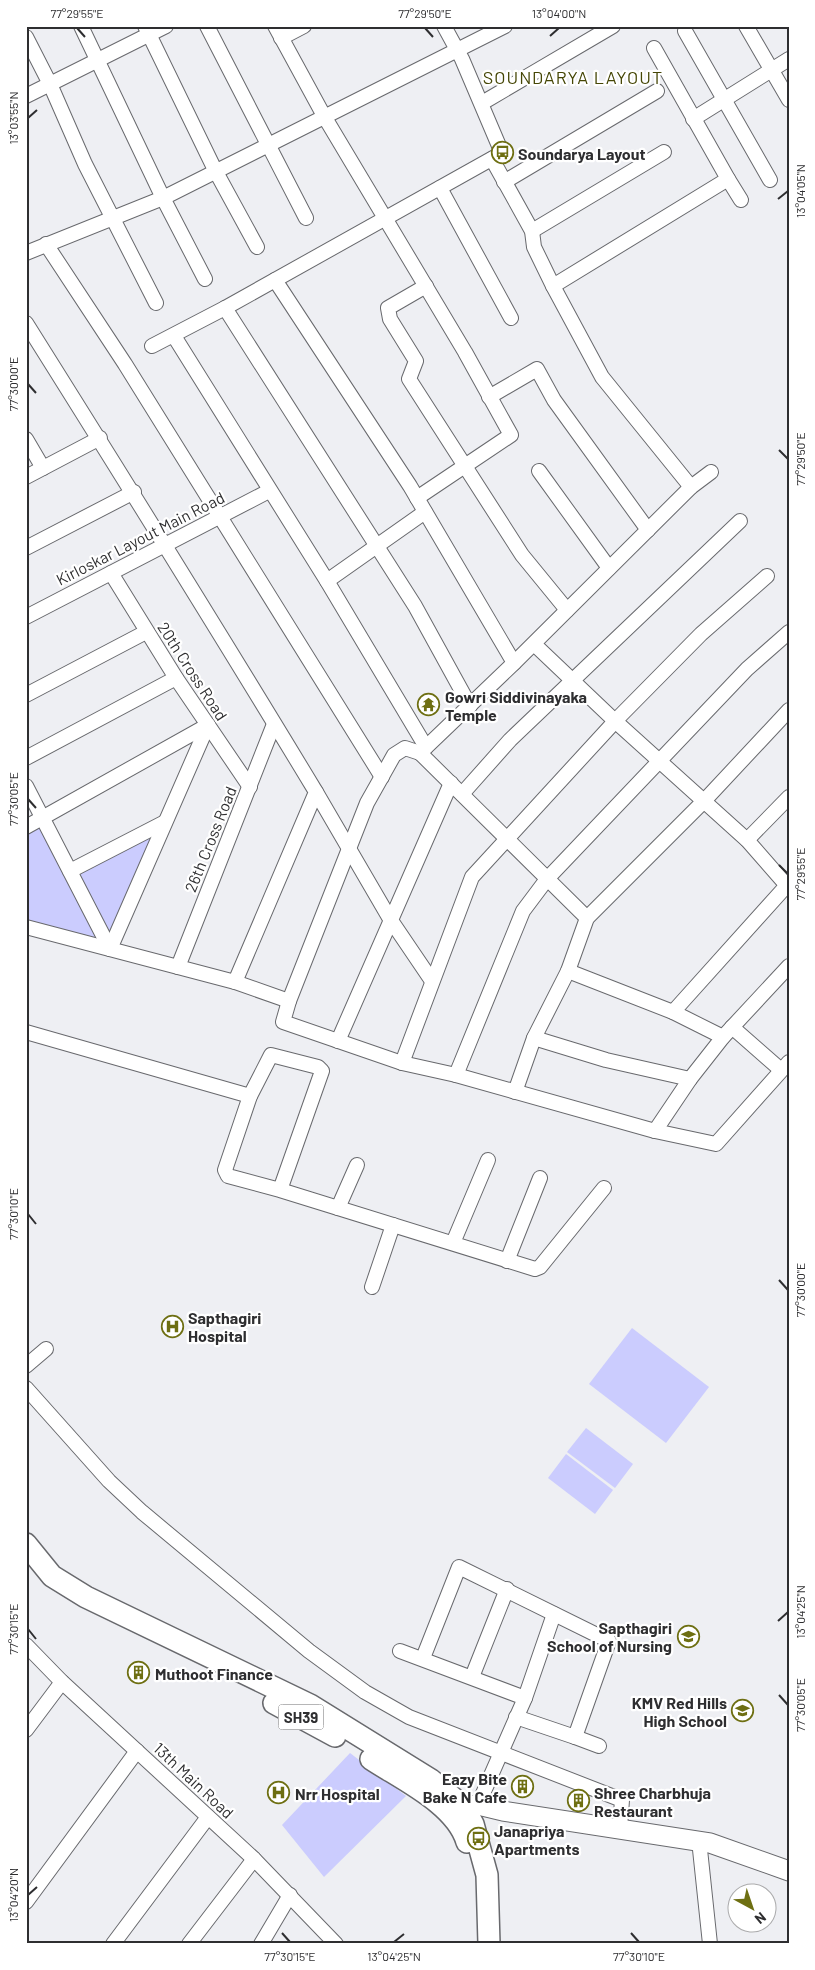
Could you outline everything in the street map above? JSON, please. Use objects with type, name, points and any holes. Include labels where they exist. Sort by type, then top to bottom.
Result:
[{"type":"main road","name":"SH39","points":[[27,1552],[51,1589],[89,1613],[299,1716],[351,1745],[404,1781],[464,1815]]},
{"type":"main road","points":[[464,1815],[476,1897],[476,1944]]},
{"type":"main road","points":[[464,1815],[487,1875],[490,1944]]},
{"type":"street","points":[[81,26],[95,61],[205,279]]},
{"type":"street","points":[[26,96],[95,61],[147,30],[166,26]]},
{"type":"street","points":[[207,26],[306,218]]},
{"type":"street","points":[[304,26],[278,32],[324,116],[426,286],[511,434],[417,498]]},
{"type":"street","points":[[152,346],[174,336],[276,280],[502,153],[482,103],[444,26]]},
{"type":"street","points":[[26,253],[163,198],[215,170],[505,26]]},
{"type":"street","points":[[746,26],[789,100]]},
{"type":"street","points":[[482,103],[603,29]]},
{"type":"street","points":[[147,30],[215,170],[257,247]]},
{"type":"street","points":[[685,31],[770,180]]},
{"type":"street","points":[[26,37],[50,84],[85,164],[156,303]]},
{"type":"street","points":[[654,48],[741,200]]},
{"type":"street","points":[[693,119],[789,59]]},
{"type":"street","points":[[504,182],[657,91]]},
{"type":"street","points":[[532,231],[664,152]]},
{"type":"street","points":[[492,159],[532,231],[534,247],[602,378],[692,487]]},
{"type":"street","points":[[553,286],[728,179]]},
{"type":"street","points":[[440,188],[511,318]]},
{"type":"street","points":[[46,244],[125,364],[382,777]]},
{"type":"street","points":[[276,280],[426,512],[514,664]]},
{"type":"street","points":[[426,286],[388,308],[390,319],[416,361],[409,379],[522,555],[567,610]]},
{"type":"street","points":[[225,308],[415,606],[470,706]]},
{"type":"street","points":[[26,323],[134,492],[163,546],[316,792],[348,851],[432,982]]},
{"type":"street","points":[[174,336],[269,491],[327,581],[423,750],[451,783],[587,918]]},
{"type":"street","points":[[489,397],[537,369],[554,400],[648,530]]},
{"type":"street","points":[[26,477],[100,438]]},
{"type":"street","points":[[26,439],[43,468]]},
{"type":"street","points":[[539,471],[610,568]]},
{"type":"street","points":[[568,971],[728,1032],[785,1066],[716,1144],[654,1131],[456,1075],[402,1063],[283,1022],[289,1001],[367,803],[394,755],[405,748],[423,750],[514,664],[692,487],[711,472]]},
{"type":"street","name":"Kirloskar Layout Main Road","points":[[26,617],[269,491]]},
{"type":"street","points":[[26,548],[134,492]]},
{"type":"street","points":[[327,581],[376,545],[426,512]]},
{"type":"street","points":[[462,794],[510,740],[740,521]]},
{"type":"street","name":"20th Cross Road","points":[[111,573],[146,632],[250,787]]},
{"type":"street","points":[[402,1063],[472,877],[615,721],[701,634],[767,576]]},
{"type":"street","points":[[26,695],[146,632]]},
{"type":"street","points":[[456,1075],[524,911],[547,879],[747,669],[789,632]]},
{"type":"street","points":[[534,644],[615,721],[747,840],[788,885],[673,1012]]},
{"type":"street","points":[[26,758],[176,678]]},
{"type":"street","points":[[515,1092],[534,1038],[568,971],[587,918],[704,801],[789,710]]},
{"type":"street","name":"26th Cross Road","points":[[178,967],[274,724]]},
{"type":"street","points":[[26,827],[208,725]]},
{"type":"street","points":[[110,949],[208,725]]},
{"type":"street","points":[[338,1041],[451,783]]},
{"type":"street","points":[[26,786],[110,949]]},
{"type":"street","points":[[235,982],[316,792]]},
{"type":"street","points":[[747,840],[789,796]]},
{"type":"street","points":[[70,871],[165,822]]},
{"type":"street","points":[[26,927],[235,982],[289,1001]]},
{"type":"street","points":[[654,1131],[690,1078],[728,1032],[789,966]]},
{"type":"street","points":[[26,1032],[250,1096]]},
{"type":"street","points":[[534,1038],[606,1060],[690,1078]]},
{"type":"street","points":[[280,1190],[322,1071],[318,1067],[271,1054],[250,1096],[225,1172],[228,1176],[280,1190],[532,1269],[538,1268],[604,1188]]},
{"type":"street","points":[[453,1243],[488,1160]]},
{"type":"street","points":[[338,1208],[357,1164]]},
{"type":"street","points":[[507,1261],[540,1178]]},
{"type":"street","points":[[372,1287],[393,1225]]},
{"type":"street","points":[[26,1366],[46,1349]]},
{"type":"street","points":[[26,1388],[109,1481],[142,1512],[309,1651],[365,1692],[409,1716],[622,1800],[620,1828]]},
{"type":"street","points":[[422,1658],[459,1567],[507,1589],[608,1641],[575,1737]]},
{"type":"street","points":[[472,1677],[507,1589]]},
{"type":"street","points":[[464,1815],[501,1752],[524,1698],[554,1614]]},
{"type":"street","name":"13th Main Road","points":[[26,1645],[62,1682],[254,1859],[336,1944]]},
{"type":"street","points":[[400,1651],[524,1698]]},
{"type":"street","points":[[26,1730],[62,1682]]},
{"type":"street","points":[[516,1717],[599,1746]]},
{"type":"street","points":[[26,1902],[137,1751]]},
{"type":"street","points":[[464,1815],[503,1811],[699,1840],[789,1872]]},
{"type":"street","points":[[113,1944],[208,1817]]},
{"type":"street","points":[[699,1840],[710,1944]]},
{"type":"street","points":[[188,1944],[254,1859]]},
{"type":"street","points":[[261,1944],[290,1895]]},
{"type":"shaded area","points":[[42,826],[98,940],[26,921],[26,834]]},
{"type":"shaded area","points":[[156,832],[111,935],[79,874]]},
{"type":"shaded area","points":[[632,1328],[709,1387],[666,1443],[589,1384]]},
{"type":"shaded area","points":[[586,1428],[633,1464],[615,1488],[567,1452]]},
{"type":"shaded area","points":[[566,1454],[613,1490],[595,1514],[548,1478]]},
{"type":"shaded area","points":[[350,1753],[406,1796],[324,1877],[282,1825]]},
{"type":"place","name":"Soundarya Layout","points":[[502,153]]},
{"type":"place","name":"Gowri Siddivinayaka Temple","points":[[429,705]]},
{"type":"place","name":"Sapthagiri Hospital","points":[[172,1326]]},
{"type":"place","name":"Sapthagiri School of Nursing","points":[[688,1636]]},
{"type":"place","name":"Muthoot Finance","points":[[139,1673]]},
{"type":"place","name":"KMV Red Hills High School","points":[[743,1711]]},
{"type":"place","name":"Eazy Bite Bake N Cafe","points":[[523,1787]]},
{"type":"place","name":"Nrr Hospital","points":[[279,1793]]},
{"type":"place","name":"Shree Charbhuja Restaurant","points":[[578,1801]]},
{"type":"place","name":"Janapriya Apartments","points":[[478,1839]]},
{"type":"district","name":"SOUNDARYA LAYOUT","points":[[573,77]]}]
